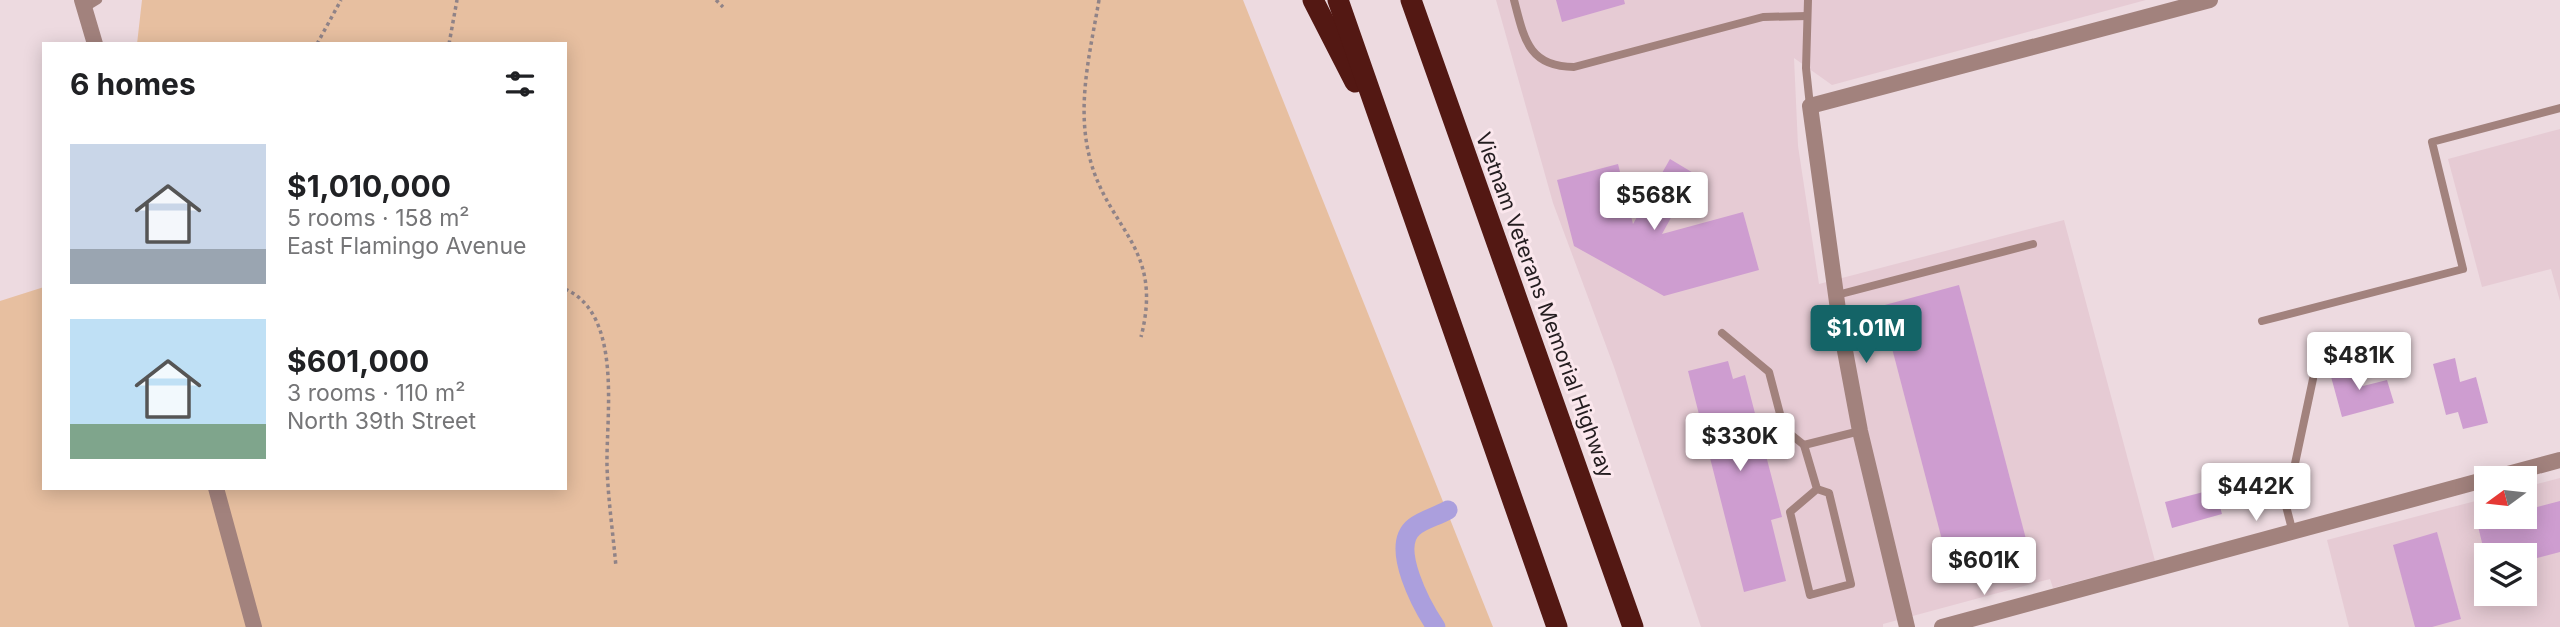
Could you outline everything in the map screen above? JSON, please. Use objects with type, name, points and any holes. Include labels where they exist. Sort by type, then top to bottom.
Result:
[{"type":"highway","points":[[1313,0],[1392,156]]},
{"type":"highway","points":[[1338,0],[1557,627]]},
{"type":"highway","name":"Vietnam Veterans Memorial Highway","points":[[1411,0],[1633,627]]},
{"type":"street","points":[[1907,627],[1860,431],[1810,106],[2210,0]]},
{"type":"street","points":[[88,3],[95,42]]},
{"type":"street","points":[[2538,466],[2560,460]]},
{"type":"street","points":[[1942,627],[2474,484]]},
{"type":"street","points":[[217,490],[254,627]]},
{"type":"lane","points":[[1514,0],[1526,44],[1540,59],[1559,67],[1574,68],[1763,17],[1807,16]]},
{"type":"lane","points":[[1808,0],[1806,68],[1810,106]]},
{"type":"lane","points":[[2262,321],[2463,269],[2432,142],[2560,108]]},
{"type":"lane","points":[[1837,295],[2033,244]]},
{"type":"lane","points":[[1722,333],[1769,372],[1784,429],[1804,445],[1817,489]]},
{"type":"lane","points":[[2293,533],[2286,506],[2313,379]]},
{"type":"lane","points":[[1804,445],[1860,431]]},
{"type":"lane","points":[[1817,489],[1829,493],[1851,584],[1810,595],[1790,512],[1817,489]]},
{"type":"path","points":[[318,42],[341,0]]},
{"type":"path","points":[[449,42],[457,0]]},
{"type":"path","points":[[716,0],[723,7]]},
{"type":"path","points":[[1099,0],[1086,64],[1086,133],[1094,174],[1130,235],[1145,278],[1148,296],[1141,337]]},
{"type":"path","points":[[567,290],[581,298],[592,311],[603,340],[607,373],[607,466],[616,567]]},
{"type":"shaded area","points":[[142,0],[1243,0],[1493,627],[0,627],[0,301],[42,288],[42,490],[567,490],[567,42],[137,42]]},
{"type":"shaded area","points":[[1496,0],[2146,0],[1832,85],[1794,58],[1798,146],[1819,284],[2064,220],[2155,561],[2053,588],[2050,579],[1883,624],[1883,627],[1701,627],[1614,367],[1553,203]]},
{"type":"shaded area","points":[[2560,129],[2560,301],[2551,269],[2482,287],[2448,159]]},
{"type":"shaded area","points":[[2560,478],[2560,627],[2349,627],[2327,540],[2474,501],[2474,529],[2537,529],[2538,484]]},
{"type":"building","points":[[1556,0],[1624,0],[1625,4],[1562,22]]},
{"type":"building","points":[[1670,159],[1695,174],[1662,234],[1743,212],[1759,270],[1664,296],[1574,246],[1557,180],[1618,164],[1633,224]]},
{"type":"building","points":[[1959,285],[2026,539],[1947,559],[1881,306]]},
{"type":"building","points":[[2455,358],[2460,382],[2476,377],[2488,423],[2463,429],[2458,412],[2446,415],[2433,364]]},
{"type":"building","points":[[1728,361],[1733,379],[1745,375],[1782,517],[1771,520],[1786,581],[1744,592],[1688,371]]},
{"type":"building","points":[[2358,365],[2363,386],[2387,380],[2394,403],[2342,417],[2330,373]]},
{"type":"building","points":[[2215,489],[2222,514],[2172,528],[2165,502]]},
{"type":"building","points":[[2560,501],[2560,552],[2537,558],[2537,543],[2482,543],[2479,529],[2537,529],[2538,507]]},
{"type":"building","points":[[2437,532],[2461,619],[2432,627],[2415,627],[2393,545]]},
{"type":"waterway","points":[[1436,627],[1411,577],[1405,548],[1407,536],[1414,527],[1448,510]]}]
